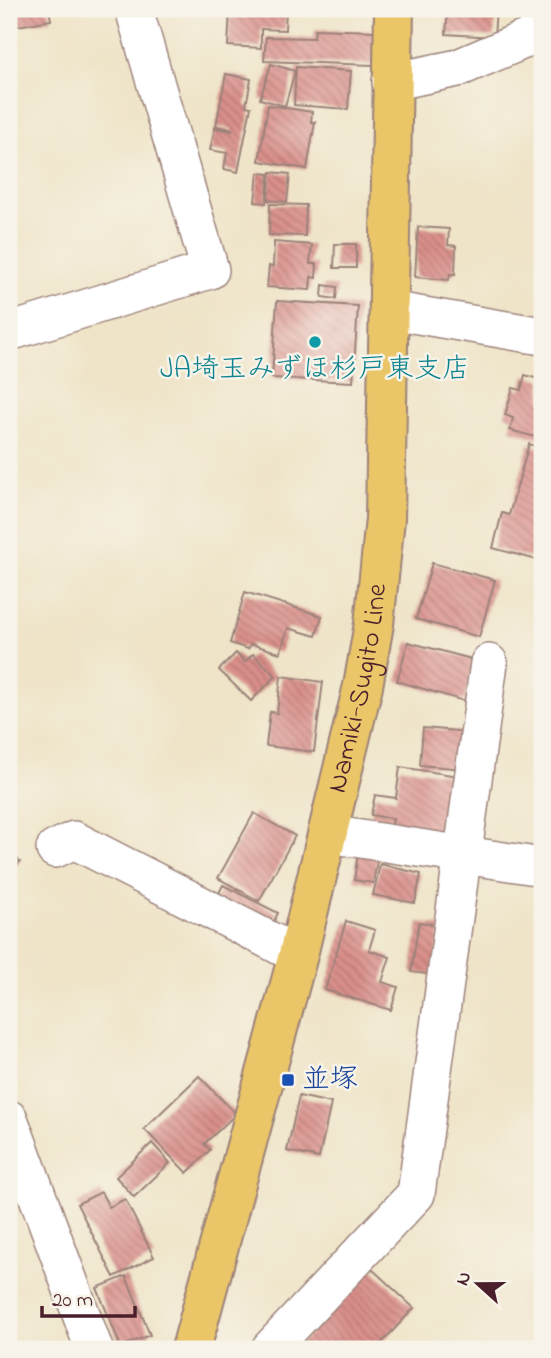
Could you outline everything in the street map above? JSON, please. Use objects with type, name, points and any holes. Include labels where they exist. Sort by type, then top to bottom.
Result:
[{"type":"main road","name":"Namiki-Sugito Line","points":[[191,1349],[298,955],[328,834],[363,687],[381,573],[385,519],[394,9]]},
{"type":"street","points":[[9,332],[210,270],[134,9]]},
{"type":"street","points":[[391,82],[458,68],[542,32]]},
{"type":"street","points":[[389,310],[542,336]]},
{"type":"street","points":[[270,1349],[416,1194],[489,663]]},
{"type":"street","points":[[328,834],[542,867]]},
{"type":"street","points":[[55,849],[74,841],[298,955]]},
{"type":"street","points":[[9,1119],[94,1349]]},
{"type":"building","points":[[9,9],[49,9],[51,20],[12,27]]},
{"type":"building","points":[[230,9],[286,9],[285,30],[261,29],[261,48],[228,46]]},
{"type":"building","points":[[448,9],[496,9],[494,37],[446,34]]},
{"type":"building","points":[[315,29],[374,31],[373,65],[264,61],[266,37],[314,38]]},
{"type":"building","points":[[271,64],[295,71],[285,106],[260,99]]},
{"type":"building","points":[[296,67],[351,71],[348,109],[294,105]]},
{"type":"building","points":[[226,74],[251,79],[246,106],[251,107],[238,172],[224,169],[227,153],[210,150],[215,128],[232,131],[216,126]]},
{"type":"building","points":[[268,105],[312,112],[311,122],[315,122],[307,169],[259,161]]},
{"type":"building","points":[[271,172],[290,174],[287,202],[268,200]]},
{"type":"building","points":[[258,173],[269,174],[266,203],[255,202]]},
{"type":"building","points":[[270,204],[306,205],[305,236],[269,235]]},
{"type":"building","points":[[418,227],[449,229],[448,245],[456,246],[455,274],[450,274],[449,280],[415,277]]},
{"type":"building","points":[[274,242],[312,245],[310,264],[317,264],[316,278],[311,277],[310,290],[267,287],[269,266],[273,267]]},
{"type":"building","points":[[335,244],[356,244],[356,268],[334,268]]},
{"type":"building","points":[[323,285],[337,287],[336,299],[322,297]]},
{"type":"building","name":"JA埼玉みずほ杉戸東支店","points":[[277,301],[358,306],[353,382],[272,378]]},
{"type":"building","points":[[525,375],[542,380],[542,439],[510,430],[513,418],[505,415],[513,388],[521,390]]},
{"type":"building","points":[[529,444],[542,448],[542,541],[537,560],[493,548],[502,513],[509,515]]},
{"type":"building","points":[[432,563],[495,580],[479,637],[416,619]]},
{"type":"building","points":[[245,592],[322,616],[316,636],[288,628],[280,653],[251,644],[248,649],[230,643]]},
{"type":"building","points":[[408,642],[475,660],[464,701],[397,681]]},
{"type":"building","points":[[236,653],[245,662],[253,654],[276,676],[251,701],[219,670]]},
{"type":"building","points":[[281,676],[323,682],[314,752],[266,746],[270,712],[277,713]]},
{"type":"building","points":[[423,728],[468,732],[464,769],[420,765]]},
{"type":"building","points":[[400,767],[459,776],[449,842],[390,833],[393,819],[371,815],[375,795],[396,798]]},
{"type":"building","points":[[254,813],[295,836],[259,901],[218,878]]},
{"type":"building","points":[[9,849],[20,862],[9,872]]},
{"type":"building","points":[[358,853],[378,857],[373,883],[354,880]]},
{"type":"building","points":[[380,864],[421,874],[415,903],[373,895]]},
{"type":"building","points":[[223,885],[278,913],[268,934],[212,907]]},
{"type":"building","points":[[346,921],[375,930],[369,950],[390,957],[382,982],[398,987],[391,1010],[325,990]]},
{"type":"building","points":[[419,922],[441,926],[433,975],[411,972]]},
{"type":"building","points":[[199,1076],[236,1114],[204,1144],[210,1150],[187,1173],[144,1129]]},
{"type":"building","points":[[299,1096],[331,1103],[319,1158],[287,1151]]},
{"type":"building","points":[[152,1143],[170,1163],[134,1197],[116,1177]]},
{"type":"building","points":[[101,1192],[109,1207],[125,1199],[154,1257],[114,1277],[77,1204]]},
{"type":"building","points":[[371,1268],[414,1308],[376,1349],[295,1349]]},
{"type":"building","points":[[126,1276],[150,1335],[121,1347],[97,1288]]},
{"type":"place","name":"JA埼玉みずほ杉戸東支店","points":[[315,342]]},
{"type":"place","name":"並塚","points":[[288,1080]]}]
